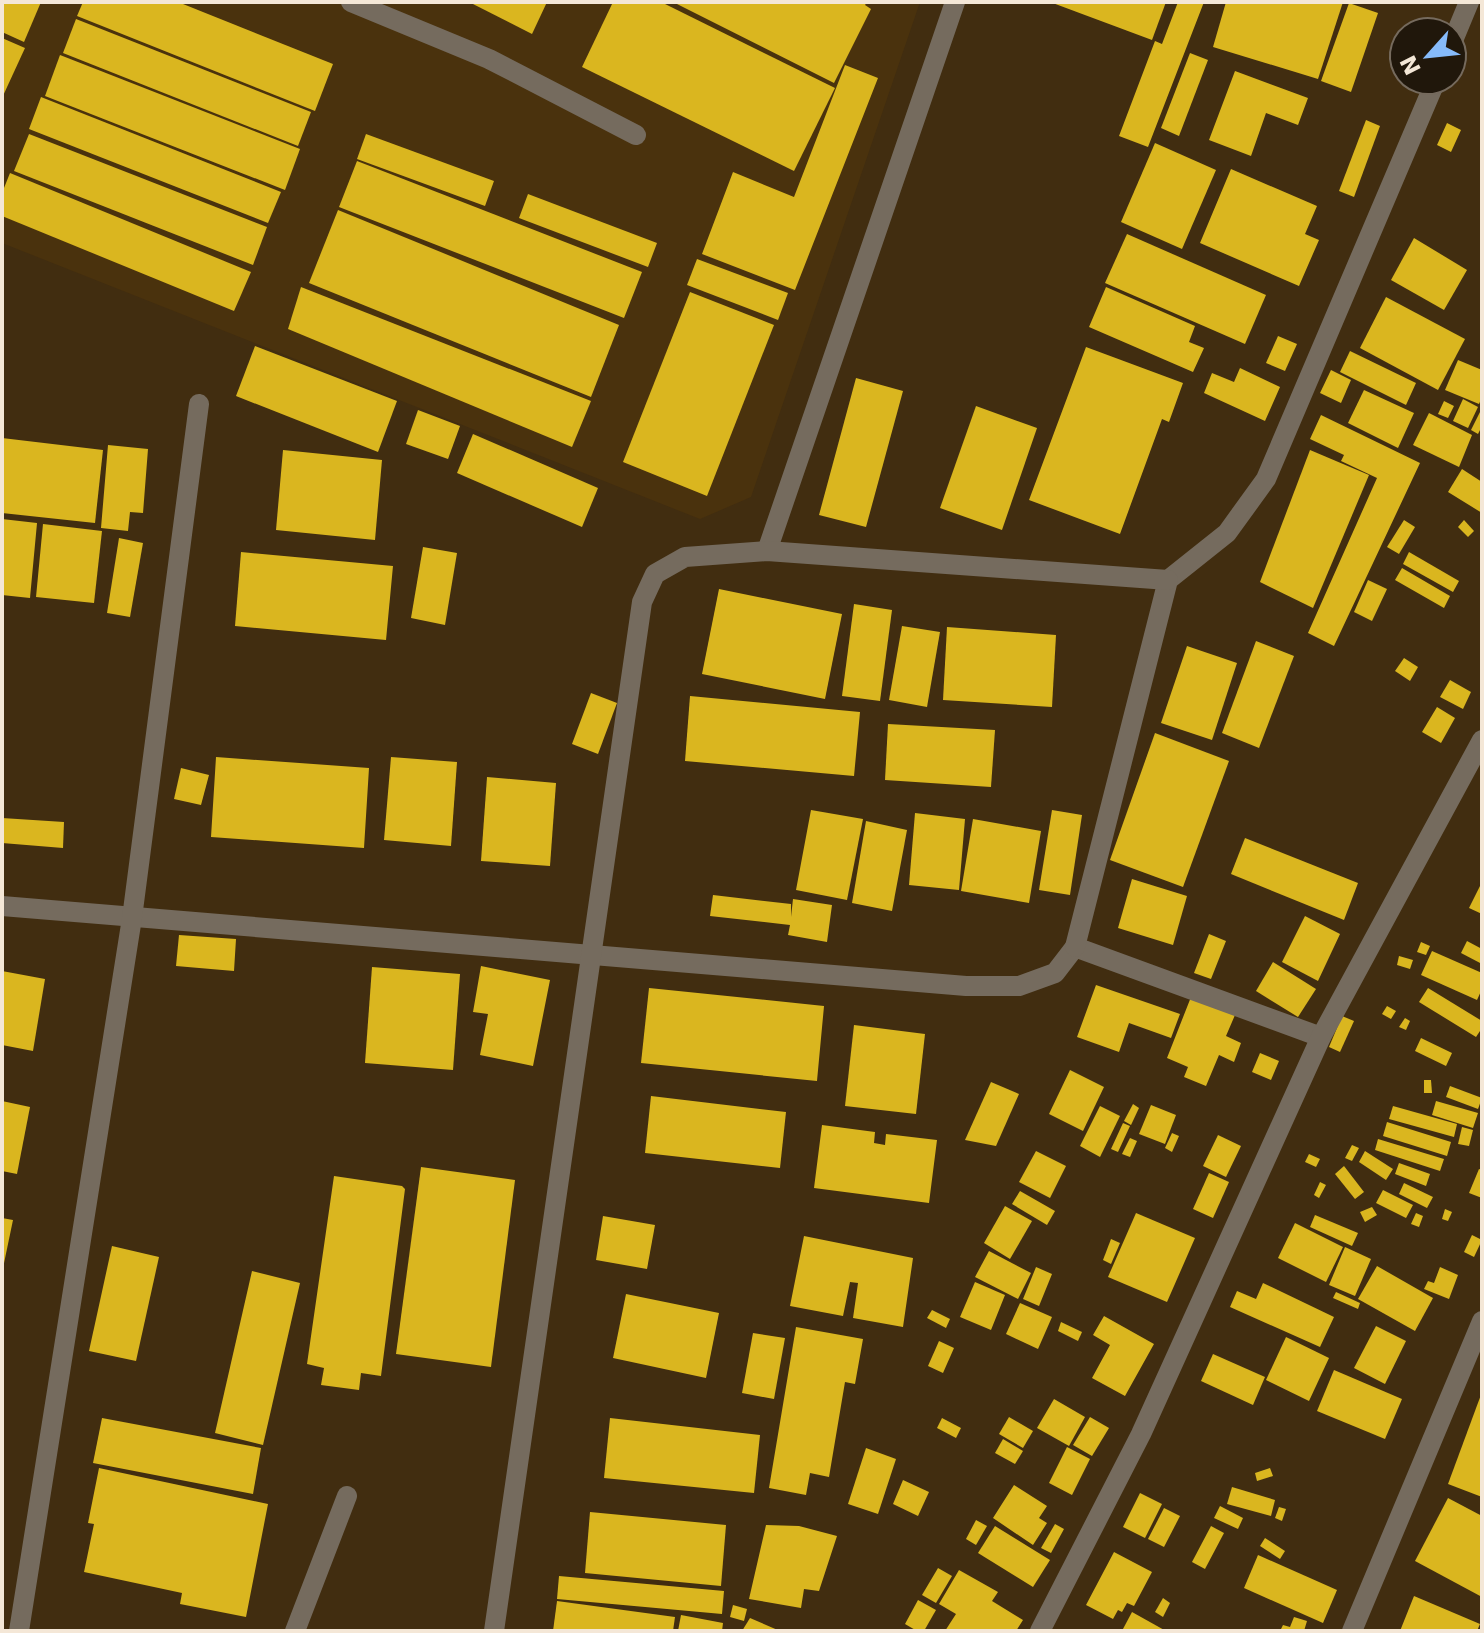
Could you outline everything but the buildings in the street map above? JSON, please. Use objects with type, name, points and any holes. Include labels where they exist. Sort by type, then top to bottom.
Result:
[{"type":"street","points":[[351,2],[489,59],[636,135]]},
{"type":"street","points":[[767,551],[955,2]]},
{"type":"street","points":[[2,906],[966,986],[1019,986],[1055,973],[1075,947],[1168,580],[1227,533],[1266,479],[1429,96]]},
{"type":"street","points":[[19,1631],[132,918],[199,404]]},
{"type":"street","points":[[494,1631],[642,602],[655,574],[685,557],[767,551],[1168,580]]},
{"type":"street","points":[[1040,1631],[1141,1434],[1321,1037],[1482,740]]},
{"type":"street","points":[[1075,947],[1321,1037]]},
{"type":"street","points":[[1352,1631],[1482,1321]]},
{"type":"street","points":[[295,1631],[347,1496]]},
{"type":"shaded area","points":[[2,2],[920,2],[751,497],[700,519],[2,243]]}]
